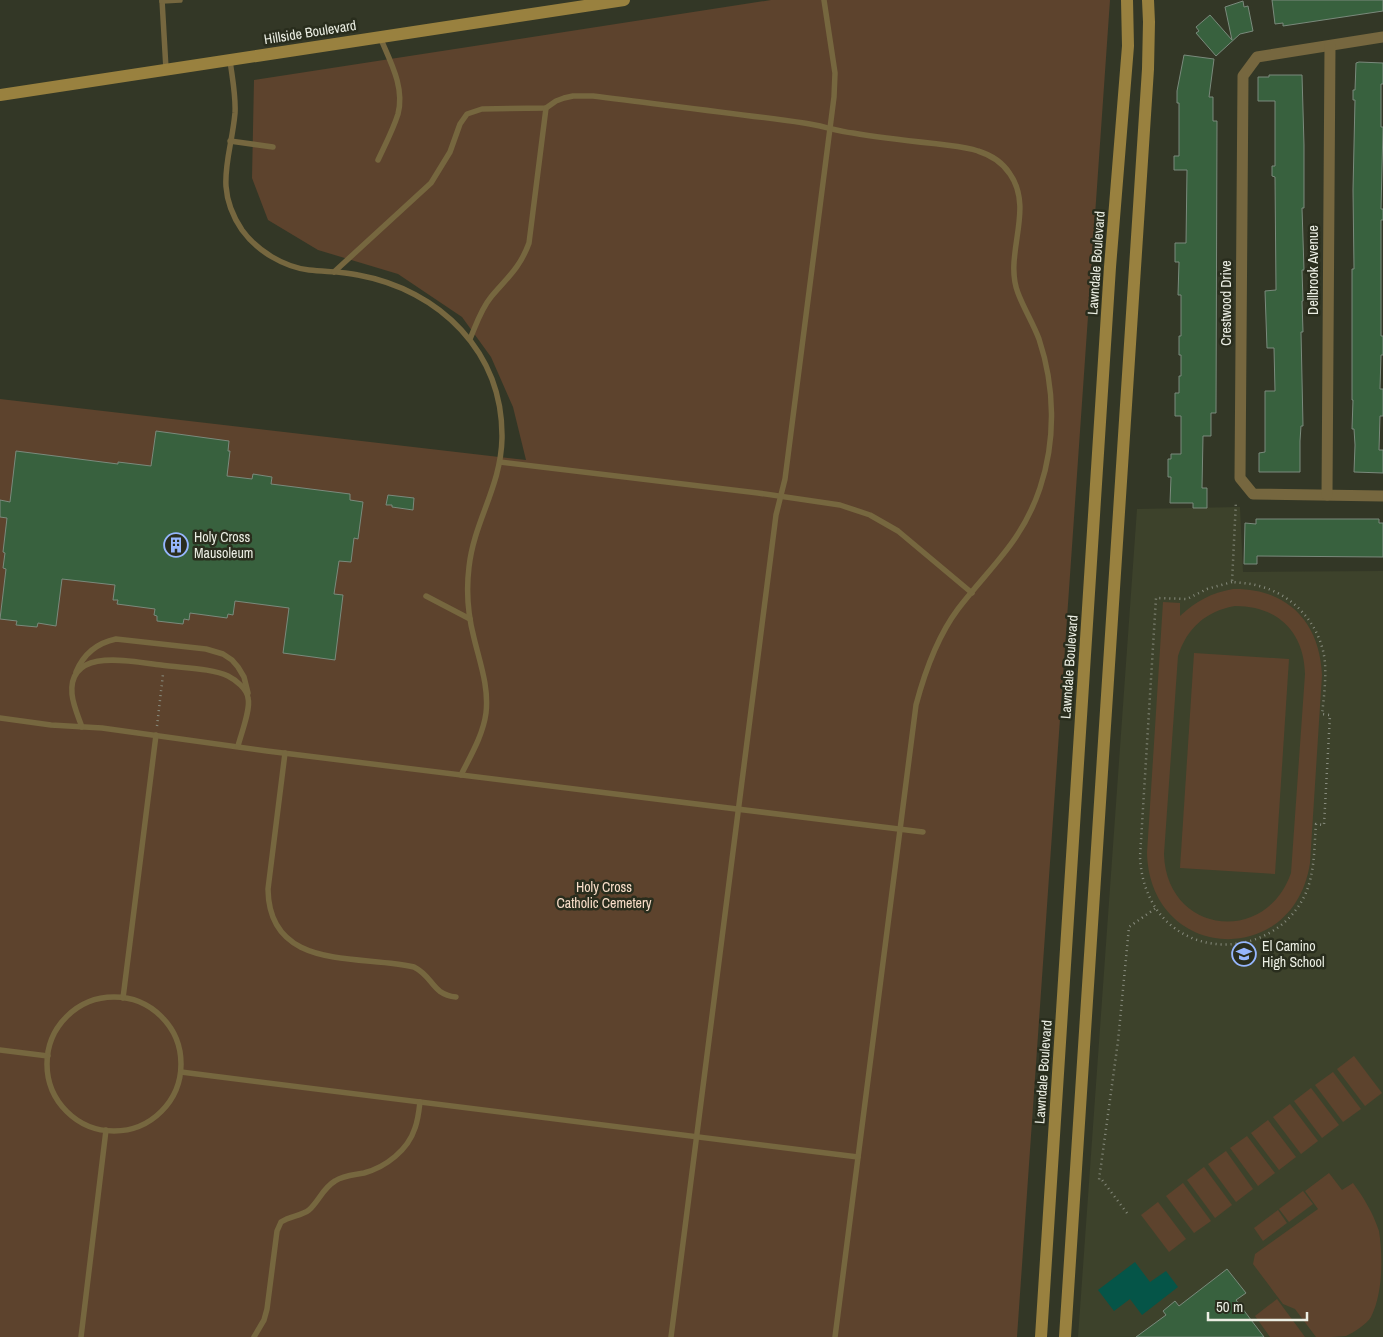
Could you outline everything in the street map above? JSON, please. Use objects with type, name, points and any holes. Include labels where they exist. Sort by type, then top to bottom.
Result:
[{"type":"street","name":"Hillside Boulevard","points":[[0,95],[624,0]]},
{"type":"street","name":"Lawndale Boulevard","points":[[1041,1337],[1110,277],[1128,46],[1127,0]]},
{"type":"street","points":[[1065,1337],[1148,68],[1148,0]]},
{"type":"street","points":[[1330,46],[1383,37]]},
{"type":"street","name":"Crestwood Drive","points":[[1330,46],[1257,57],[1243,76],[1240,478],[1252,494],[1383,496]]},
{"type":"street","name":"Dellbrook Avenue","points":[[1327,495],[1330,46]]},
{"type":"lane","points":[[166,69],[162,0],[180,0]]},
{"type":"lane","points":[[671,1337],[776,515],[785,479],[834,97],[835,73],[824,0]]},
{"type":"lane","points":[[378,160],[398,114],[400,96],[396,76],[380,37]]},
{"type":"lane","points":[[230,60],[235,103],[226,166],[226,192],[233,213],[248,238],[265,252],[285,263],[308,270],[369,277],[406,289],[439,309],[470,339],[487,370],[498,401],[502,423],[500,462],[494,486],[472,548],[468,584],[470,618],[484,678],[487,701],[486,713],[480,734],[461,775]]},
{"type":"lane","points":[[334,272],[431,183],[450,152],[460,124],[467,114],[482,110],[546,108],[564,98],[582,95],[806,123],[854,133],[980,151],[992,156],[1011,175],[1020,201],[1014,258],[1014,279],[1044,355],[1051,392],[1050,439],[1046,468],[1040,489],[1023,528],[1000,561],[946,627],[933,652],[921,686],[913,722],[835,1337]]},
{"type":"lane","points":[[470,339],[486,305],[513,273],[525,254],[529,243],[546,108]]},
{"type":"lane","points":[[230,141],[273,147]]},
{"type":"lane","points":[[500,462],[840,505],[870,515],[905,536],[972,593]]},
{"type":"lane","points":[[426,596],[470,618]]},
{"type":"lane","points":[[82,726],[72,694],[74,676],[83,658],[106,641],[116,639],[206,649],[223,654],[232,660],[244,677],[248,698],[238,746]]},
{"type":"lane","points":[[74,676],[87,665],[107,659],[217,672],[230,676],[241,686],[248,698]]},
{"type":"lane","points":[[0,718],[156,735],[285,753],[923,832]]},
{"type":"lane","points":[[123,998],[156,735]]},
{"type":"lane","points":[[285,753],[268,889],[270,907],[277,924],[288,938],[311,952],[414,967],[423,973],[439,992],[456,997]]},
{"type":"lane","points":[[103,998],[123,998],[149,1007],[162,1017],[170,1027],[179,1047],[181,1072],[175,1092],[169,1102],[154,1118],[133,1128],[106,1130],[84,1124],[64,1108],[52,1087],[48,1056],[54,1035],[66,1018],[74,1011],[103,998]]},
{"type":"lane","points":[[0,1050],[48,1056]]},
{"type":"lane","points":[[181,1072],[858,1156]]},
{"type":"lane","points":[[254,1337],[264,1320],[267,1309],[277,1231],[281,1222],[309,1210],[335,1180],[372,1170],[395,1156],[408,1142],[415,1129],[420,1102]]},
{"type":"lane","points":[[80,1337],[106,1130]]},
{"type":"path","points":[[1232,582],[1236,501]]},
{"type":"path","points":[[1232,582],[1258,585],[1288,599],[1302,610],[1321,644],[1325,663],[1322,714],[1330,715],[1324,825],[1316,824],[1313,865],[1305,895],[1288,920],[1276,929],[1262,937],[1234,944],[1209,943],[1176,929],[1156,908],[1143,881],[1140,857],[1156,598],[1187,599],[1207,589],[1232,582]]},
{"type":"path","points":[[156,735],[164,666]]},
{"type":"path","points":[[1127,1213],[1102,1180],[1099,1180],[1118,1041],[1128,927],[1156,908]]},
{"type":"shaded area","name":"El Camino High School","points":[[1240,507],[1243,572],[1383,571],[1383,1337],[1078,1337],[1137,509]]},
{"type":"green space","name":"Holy Cross Catholic Cemetery","points":[[771,0],[1110,0],[1017,1337],[0,1337],[0,399],[526,460],[513,407],[491,357],[462,317],[398,274],[318,250],[268,220],[252,178],[254,80]]},
{"type":"green space","points":[[1233,589],[1252,590],[1284,602],[1297,612],[1307,624],[1315,639],[1320,656],[1322,675],[1310,863],[1299,898],[1278,922],[1252,936],[1224,939],[1196,932],[1171,916],[1154,889],[1147,853],[1163,602],[1180,603],[1180,616],[1204,598]],"holes":[[[1235,606],[1250,607],[1275,616],[1285,624],[1300,645],[1303,659],[1305,674],[1291,873],[1278,897],[1260,912],[1240,920],[1218,921],[1198,914],[1181,901],[1169,881],[1164,854],[1178,656],[1187,637],[1199,622],[1225,608]]]},
{"type":"green space","points":[[1194,653],[1289,659],[1275,874],[1180,868]]},
{"type":"green space","points":[[1354,1056],[1382,1093],[1365,1106],[1337,1069]]},
{"type":"green space","points":[[1333,1072],[1361,1109],[1343,1122],[1315,1085]]},
{"type":"green space","points":[[1311,1088],[1339,1125],[1322,1138],[1294,1101]]},
{"type":"green space","points":[[1290,1104],[1318,1141],[1301,1154],[1273,1117]]},
{"type":"green space","points":[[1268,1120],[1296,1157],[1279,1170],[1251,1133]]},
{"type":"green space","points":[[1247,1136],[1275,1173],[1258,1186],[1230,1148]]},
{"type":"green space","points":[[1226,1151],[1253,1189],[1236,1202],[1208,1164]]},
{"type":"green space","points":[[1204,1167],[1232,1205],[1215,1218],[1187,1180]]},
{"type":"green space","points":[[1329,1173],[1342,1190],[1353,1183],[1371,1212],[1379,1231],[1381,1275],[1375,1307],[1371,1317],[1366,1322],[1356,1331],[1346,1336],[1316,1337],[1295,1309],[1283,1304],[1253,1264],[1255,1254],[1318,1209],[1305,1191]]},
{"type":"green space","points":[[1183,1183],[1211,1221],[1194,1233],[1166,1196]]},
{"type":"green space","points":[[1303,1191],[1313,1204],[1289,1222],[1279,1209]]},
{"type":"green space","points":[[1158,1202],[1186,1239],[1169,1252],[1141,1215]]},
{"type":"green space","points":[[1278,1210],[1287,1223],[1263,1241],[1254,1228]]},
{"type":"green space","points":[[1277,1299],[1305,1337],[1270,1337],[1255,1316]]},
{"type":"water","points":[[1135,1262],[1150,1282],[1166,1271],[1178,1287],[1142,1315],[1130,1299],[1114,1311],[1098,1290]]},
{"type":"building","points":[[1272,0],[1383,0],[1383,11],[1283,26],[1283,23],[1275,24]]},
{"type":"building","points":[[1243,1],[1244,7],[1248,6],[1253,31],[1240,34],[1216,56],[1196,33],[1199,31],[1196,27],[1210,15],[1232,40],[1225,7]]},
{"type":"building","points":[[1184,55],[1214,59],[1209,97],[1213,97],[1213,121],[1217,121],[1216,413],[1211,413],[1211,436],[1203,436],[1202,488],[1207,488],[1207,508],[1193,508],[1193,503],[1170,503],[1171,477],[1168,477],[1168,459],[1171,459],[1171,454],[1181,454],[1181,416],[1175,416],[1175,393],[1179,393],[1179,376],[1181,376],[1179,336],[1181,336],[1181,295],[1178,295],[1179,262],[1175,262],[1175,243],[1186,243],[1187,170],[1174,170],[1174,156],[1179,156],[1179,103],[1177,103],[1177,91]]},
{"type":"building","points":[[1356,63],[1383,63],[1383,84],[1381,84],[1381,127],[1383,127],[1381,209],[1383,209],[1383,220],[1381,220],[1381,336],[1383,336],[1383,355],[1381,355],[1380,389],[1383,389],[1383,416],[1380,416],[1379,450],[1383,450],[1383,473],[1354,472],[1355,445],[1354,429],[1352,429],[1352,269],[1354,269],[1355,100],[1353,100],[1353,90],[1355,90]]},
{"type":"building","points":[[1269,75],[1302,75],[1304,270],[1302,270],[1303,332],[1301,332],[1303,426],[1301,426],[1300,441],[1300,472],[1259,472],[1259,453],[1265,452],[1265,391],[1275,391],[1274,348],[1267,348],[1265,291],[1276,290],[1275,177],[1272,176],[1272,166],[1275,166],[1275,101],[1258,101],[1258,77],[1269,77]]},
{"type":"building","name":"Holy Cross Mausoleum","points":[[156,431],[229,441],[228,451],[230,451],[227,476],[252,479],[253,474],[272,477],[271,484],[350,494],[350,500],[363,502],[358,539],[354,538],[351,562],[339,561],[334,594],[343,595],[335,660],[283,653],[289,608],[235,601],[233,615],[228,614],[227,618],[190,613],[189,620],[184,619],[183,624],[157,621],[157,616],[154,615],[155,609],[117,604],[118,600],[113,600],[115,585],[62,579],[56,626],[38,623],[37,627],[16,625],[17,621],[0,619],[6,569],[3,568],[5,553],[3,552],[7,518],[0,517],[0,500],[10,502],[16,451],[118,464],[118,462],[151,466]]},
{"type":"building","points":[[388,495],[414,498],[413,510],[386,505]]},
{"type":"building","points":[[1256,519],[1379,519],[1379,523],[1383,523],[1383,557],[1257,556],[1257,564],[1244,564],[1245,523],[1256,524]]},
{"type":"building","points":[[1227,1269],[1246,1293],[1236,1300],[1264,1337],[1136,1337],[1166,1315],[1163,1311],[1175,1301],[1179,1306]]},
{"type":"place","name":"Holy Cross Mausoleum","points":[[176,545]]},
{"type":"place","name":"El Camino High School","points":[[1244,954]]}]
